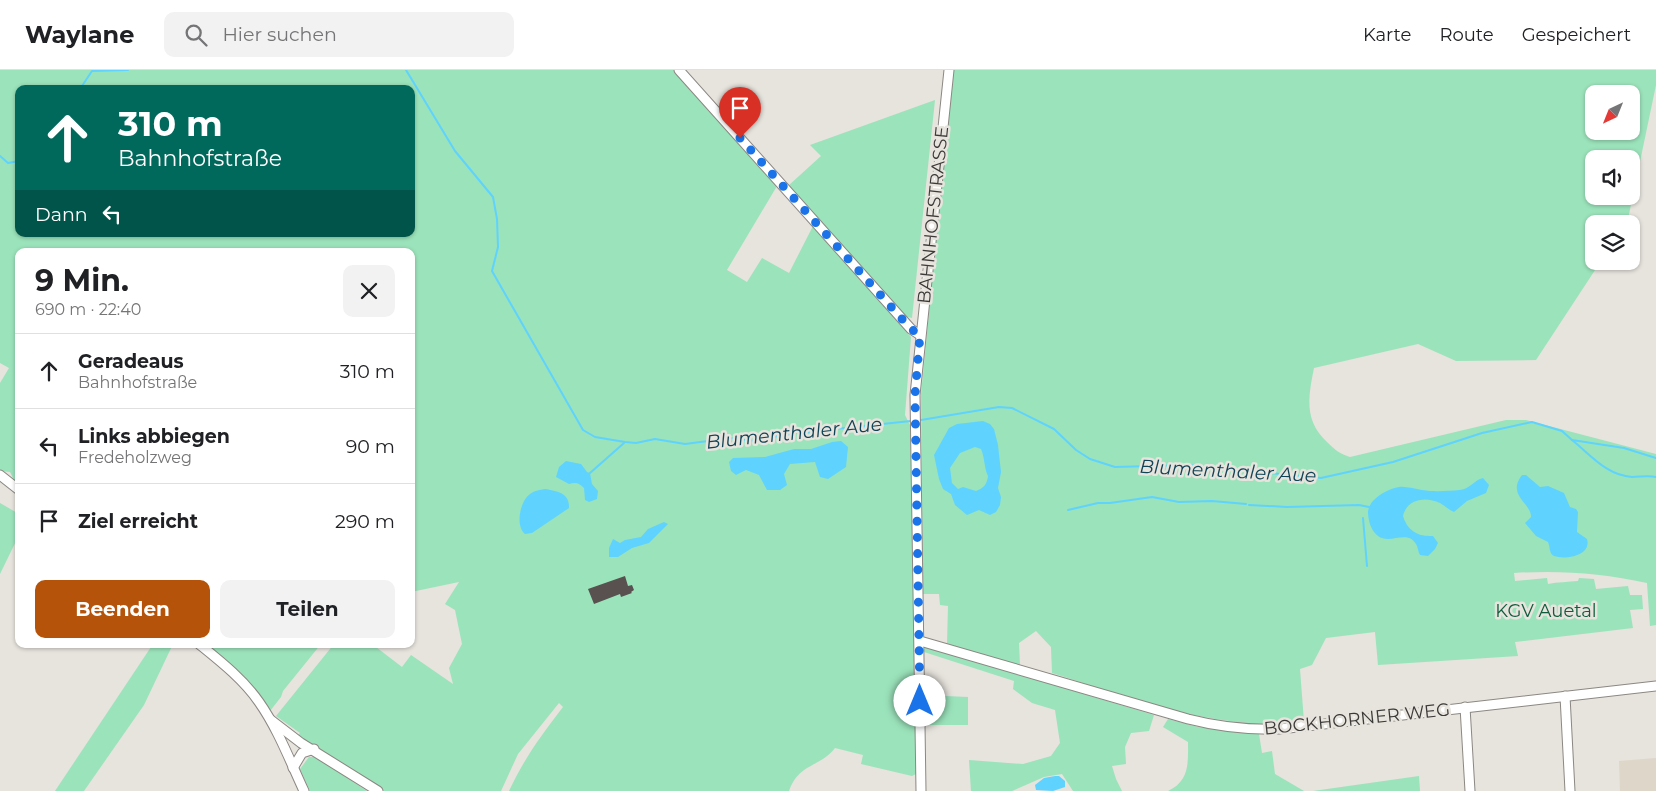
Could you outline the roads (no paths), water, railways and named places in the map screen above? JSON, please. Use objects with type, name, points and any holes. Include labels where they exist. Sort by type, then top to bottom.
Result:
[{"type":"street","points":[[679,70],[911,329],[920,335]]},
{"type":"street","name":"BAHNHOFSTRASSE","points":[[921,791],[915,419],[920,335],[949,70]]},
{"type":"street","points":[[0,475],[15,487]]},
{"type":"street","name":"BOCKHORNER WEG","points":[[920,641],[1188,719],[1240,728],[1280,729],[1656,686]]},
{"type":"street","points":[[203,648],[242,682],[258,700],[269,718],[304,791]]},
{"type":"street","points":[[1565,696],[1570,791]]},
{"type":"street","points":[[1465,708],[1470,791]]},
{"type":"street","points":[[269,718],[284,730],[378,791]]},
{"type":"street","points":[[293,768],[302,753],[314,750]]},
{"type":"water","points":[[983,421],[990,424],[994,429],[1001,472],[998,488],[1001,497],[1000,505],[996,512],[990,515],[979,510],[967,515],[955,505],[951,494],[943,489],[939,479],[934,455],[949,428],[957,424]],"holes":[[[975,447],[981,449],[988,476],[986,483],[976,491],[963,487],[958,489],[952,483],[950,468],[960,453]]]},
{"type":"water","points":[[841,441],[848,447],[846,467],[828,479],[820,477],[815,462],[790,464],[784,474],[787,485],[780,490],[767,490],[759,475],[746,470],[736,475],[731,471],[729,462],[733,458],[765,457],[794,449],[811,449]]},
{"type":"water","points":[[566,461],[581,464],[590,473],[592,484],[598,491],[597,499],[589,502],[585,500],[584,488],[582,486],[576,483],[569,484],[556,477],[559,467]]},
{"type":"water","points":[[1522,475],[1526,475],[1540,487],[1548,486],[1564,493],[1570,507],[1578,512],[1577,532],[1587,539],[1587,545],[1582,553],[1571,557],[1552,555],[1548,542],[1536,536],[1525,523],[1531,517],[1528,508],[1518,494],[1518,482]]},
{"type":"water","points":[[1483,478],[1489,485],[1486,493],[1467,501],[1454,512],[1440,503],[1428,500],[1417,501],[1405,510],[1403,516],[1407,526],[1418,534],[1433,536],[1438,543],[1428,556],[1420,555],[1417,545],[1408,538],[1388,539],[1378,536],[1369,522],[1369,507],[1379,495],[1394,488],[1402,487],[1431,491],[1460,490]]},
{"type":"water","points":[[545,489],[565,496],[569,503],[569,508],[532,533],[525,534],[520,525],[521,508],[527,497],[532,493]]},
{"type":"water","points":[[664,522],[668,524],[649,543],[632,548],[618,557],[609,557],[609,548],[613,539],[620,543],[625,540],[641,537],[648,529]]},
{"type":"water","points":[[1059,776],[1065,781],[1065,787],[1053,791],[1036,790],[1035,785],[1044,778]]},
{"type":"waterway","name":"Blumenthaler Aue","points":[[83,85],[92,71],[128,70]]},
{"type":"waterway","name":"Blumenthaler Aue","points":[[406,70],[455,151],[493,197],[497,219],[498,247],[492,271],[583,430],[595,437],[625,442],[636,443],[655,439],[685,444],[731,438],[756,441],[787,434],[911,421]]},
{"type":"waterway","name":"Blumenthaler Aue","points":[[0,156],[8,163],[15,162]]},
{"type":"waterway","name":"Blumenthaler Aue","points":[[921,420],[999,407],[1012,408],[1054,429],[1076,450],[1090,459],[1115,467],[1188,465],[1321,478],[1393,462],[1482,433],[1532,422],[1562,431],[1572,440],[1624,448],[1656,458]]},
{"type":"waterway","name":"Blumenthaler Aue","points":[[1572,440],[1599,463],[1614,472],[1632,477],[1656,477]]},
{"type":"waterway","points":[[590,473],[624,443]]},
{"type":"waterway","points":[[1068,510],[1098,503],[1152,497],[1179,502],[1212,501],[1246,504]]},
{"type":"waterway","points":[[1249,505],[1287,507],[1359,505],[1369,507]]},
{"type":"waterway","points":[[1363,518],[1367,566]]},
{"type":"park label","name":"KGV Auetal","points":[[1546,611]]}]
